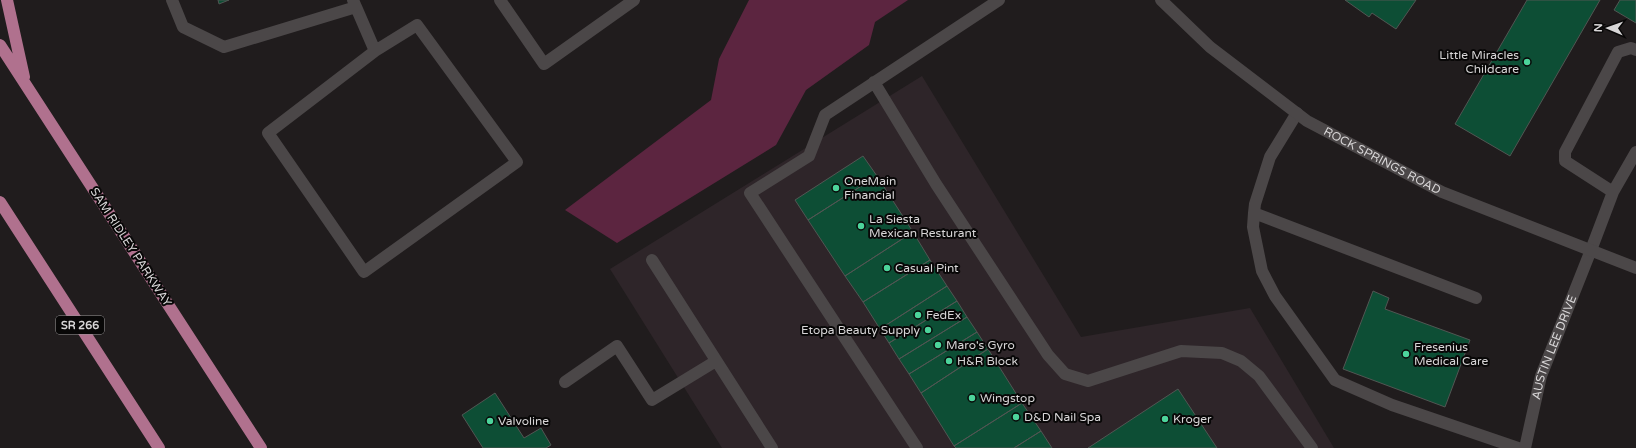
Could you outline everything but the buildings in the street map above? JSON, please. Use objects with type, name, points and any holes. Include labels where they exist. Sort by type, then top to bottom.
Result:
[{"type":"main road","points":[[7,0],[25,84]]},
{"type":"main road","name":"SAM RIDLEY PARKWAY","points":[[0,46],[262,448]]},
{"type":"main road","name":"SR 266","points":[[0,202],[159,448]]},
{"type":"street","points":[[172,0],[183,27],[224,47],[355,3],[375,52]]},
{"type":"street","points":[[500,0],[544,64],[634,0]]},
{"type":"street","points":[[917,448],[750,193],[809,156],[825,115],[999,0]]},
{"type":"street","name":"ROCK SPRINGS ROAD","points":[[1161,0],[1210,47],[1307,121],[1442,192],[1636,268]]},
{"type":"street","points":[[417,25],[517,162],[364,272],[268,132],[375,52],[417,25]]},
{"type":"street","points":[[1612,192],[1565,161],[1565,152],[1618,52],[1631,48],[1636,50]]},
{"type":"street","points":[[874,82],[936,184],[1048,355],[1065,374],[1088,381],[1181,351],[1222,353],[1241,361],[1259,376],[1312,448]]},
{"type":"street","points":[[1297,113],[1270,156],[1255,204],[1253,227],[1262,271],[1275,296],[1335,380],[1392,405],[1518,448]]},
{"type":"street","name":"AUSTIN LEE DRIVE","points":[[1525,448],[1541,376],[1591,250],[1612,192],[1636,152]]},
{"type":"street","points":[[1254,213],[1476,298]]},
{"type":"street","points":[[652,260],[772,448]]},
{"type":"street","points":[[566,382],[617,346],[652,400],[716,361]]},
{"type":"shaded area","points":[[749,0],[908,0],[875,22],[869,45],[806,90],[776,145],[617,243],[565,210],[711,100],[719,59]]},
{"type":"shaded area","points":[[922,76],[1081,337],[1250,308],[1334,448],[722,448],[610,269]]},
{"type":"place","name":"Little Miracles Childcare","points":[[1527,62]]},
{"type":"place","name":"OneMain Financial","points":[[836,188]]},
{"type":"place","name":"La Siesta Mexican Resturant","points":[[861,226]]},
{"type":"place","name":"Casual Pint","points":[[887,268]]},
{"type":"place","name":"FedEx","points":[[918,315]]},
{"type":"place","name":"Etopa Beauty Supply","points":[[928,330]]},
{"type":"place","name":"Maro's Gyro","points":[[938,345]]},
{"type":"place","name":"Fresenius Medical Care","points":[[1406,354]]},
{"type":"place","name":"H&R Block","points":[[949,361]]},
{"type":"place","name":"Wingstop","points":[[972,398]]},
{"type":"place","name":"D&D Nail Spa","points":[[1016,417]]},
{"type":"place","name":"Kroger","points":[[1165,419]]},
{"type":"place","name":"Valvoline","points":[[490,421]]}]
